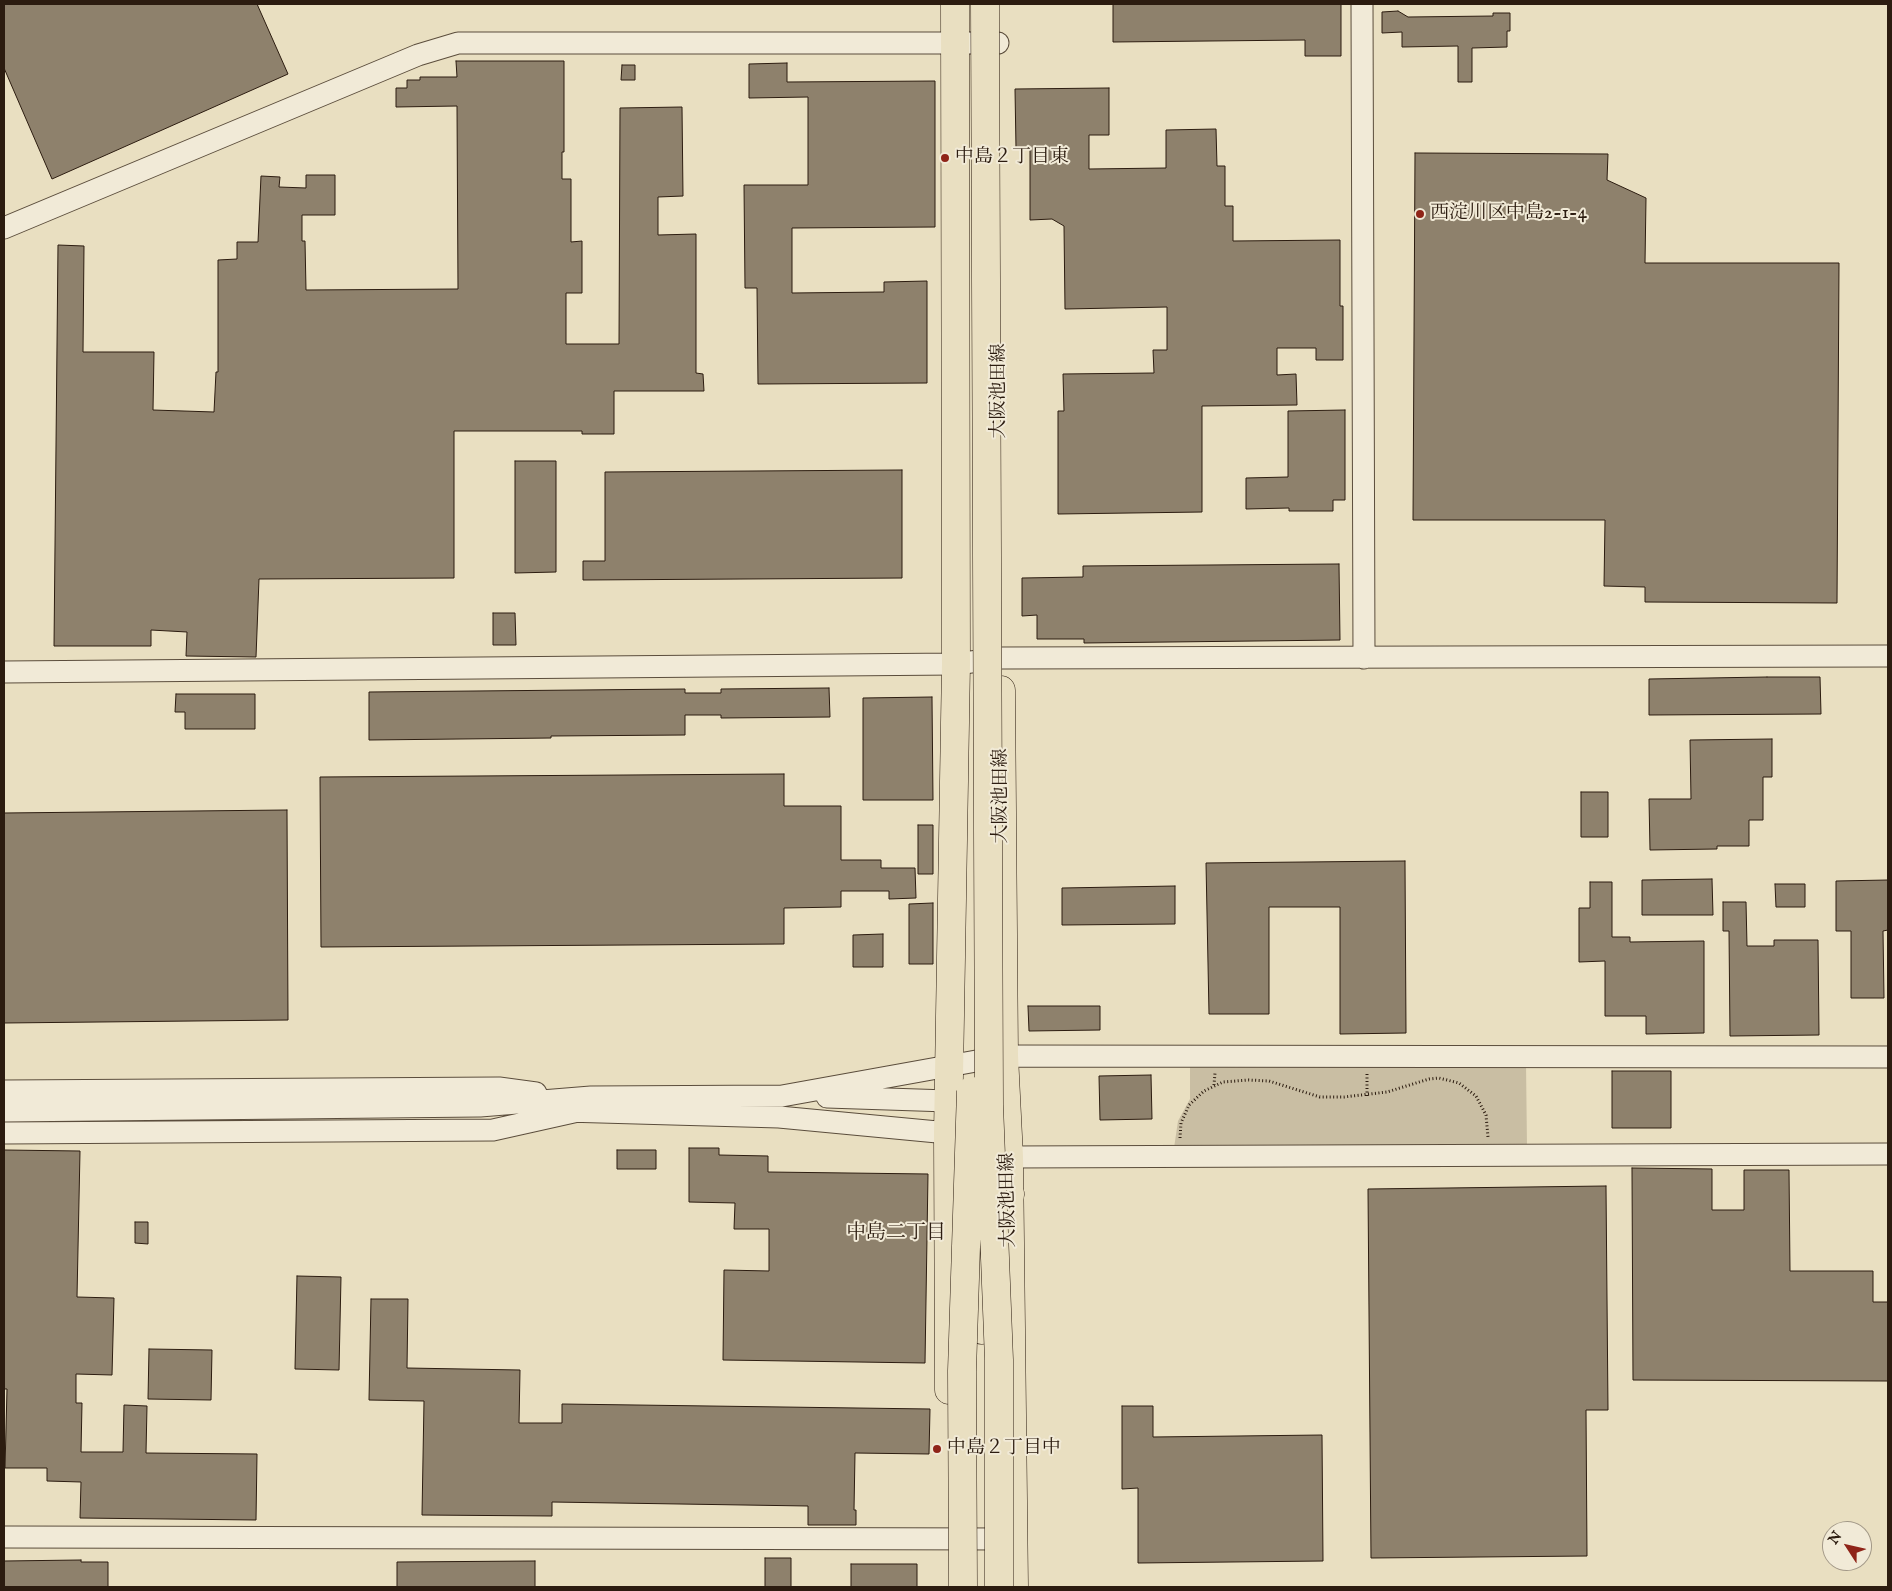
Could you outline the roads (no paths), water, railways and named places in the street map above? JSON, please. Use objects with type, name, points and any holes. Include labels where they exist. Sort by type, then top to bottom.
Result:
[{"type":"main road","points":[[950,1587],[948,1101],[956,664],[954,4]]},
{"type":"main road","points":[[963,1587],[962,1371],[971,1110],[968,4]]},
{"type":"main road","points":[[985,4],[989,1105],[999,1360],[999,1587]]},
{"type":"main road","name":"大阪池田線","points":[[998,4],[1004,1056],[1010,1194],[1014,1587]]},
{"type":"main road","points":[[983,1587],[982,1330],[985,1275],[1005,1216],[1010,1194]]},
{"type":"street","points":[[1362,4],[1364,658]]},
{"type":"street","points":[[4,228],[418,55],[458,43],[998,43]]},
{"type":"street","points":[[4,672],[956,664],[1001,658],[1888,656]]},
{"type":"street","points":[[782,1096],[1004,1056],[1888,1057]]},
{"type":"street","points":[[4,1091],[499,1088],[578,1105],[779,1117],[948,1133],[1009,1157],[1888,1154]]},
{"type":"street","points":[[4,1111],[578,1105],[782,1096],[948,1101],[967,1106],[987,1118],[1000,1135],[1009,1157]]},
{"type":"street","points":[[4,1134],[494,1130],[578,1105]]},
{"type":"street","points":[[4,1537],[1014,1539]]},
{"type":"place","name":"中島２丁目東","points":[[945,158]]},
{"type":"place","name":"西淀川区中島2-1-4","points":[[1420,214]]},
{"type":"place","name":"中島２丁目中","points":[[937,1449]]},
{"type":"district","name":"中島二丁目","points":[[896,1234]]}]
